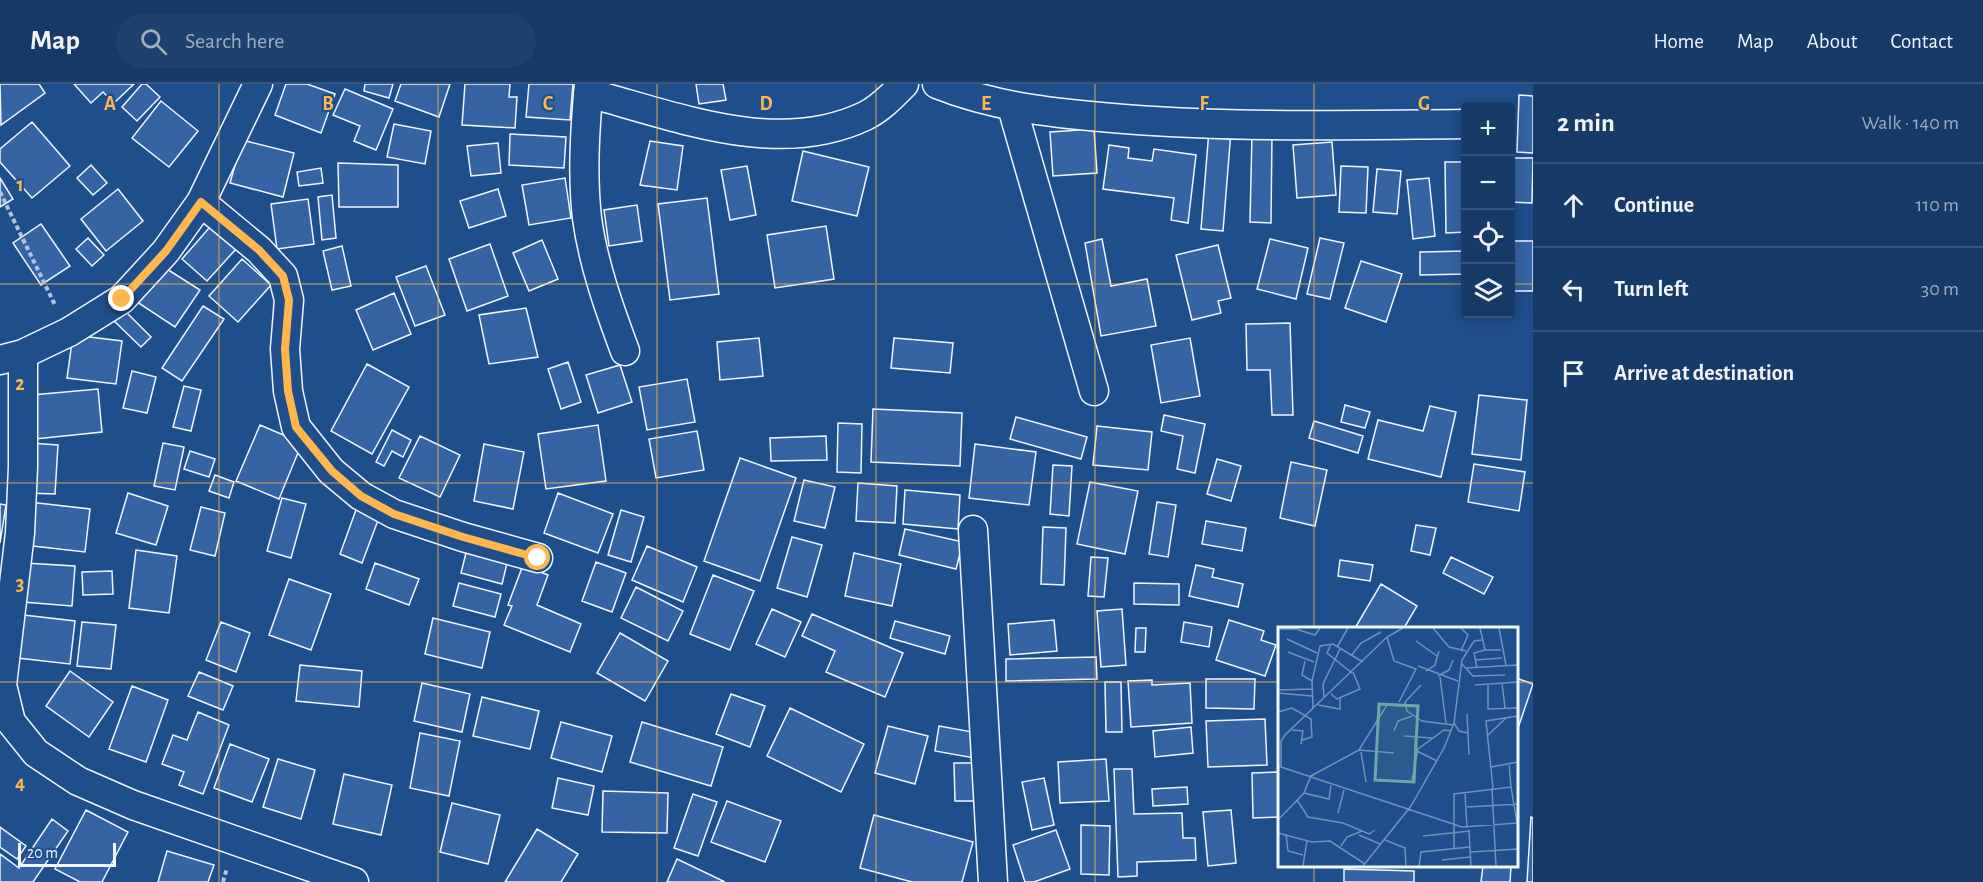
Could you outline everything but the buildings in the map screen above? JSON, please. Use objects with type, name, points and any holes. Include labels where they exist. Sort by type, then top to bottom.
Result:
[{"type":"street","points":[[258,84],[201,202],[166,251],[122,299],[69,332],[12,357],[23,467],[20,533],[2,685],[10,722],[36,753],[78,781],[132,805],[354,882]]},
{"type":"street","points":[[625,351],[607,303],[587,219],[584,175],[589,88],[726,130],[761,134],[832,127],[867,115],[904,84]]},
{"type":"street","points":[[937,84],[960,93],[1012,107],[1195,124],[1280,126],[1461,124]]},
{"type":"street","points":[[1012,107],[1094,391]]},
{"type":"street","points":[[201,202],[259,250],[283,276],[289,300],[285,349],[288,391],[296,427],[332,471],[361,496],[394,514],[463,537],[538,558]]},
{"type":"street","points":[[973,530],[993,882]]},
{"type":"path","points":[[0,192],[69,332]]},
{"type":"route","points":[[122,299],[166,251],[201,202],[259,250],[283,276],[289,300],[285,349],[288,391],[296,427],[332,471],[361,496],[394,514],[463,537],[538,558]]}]
